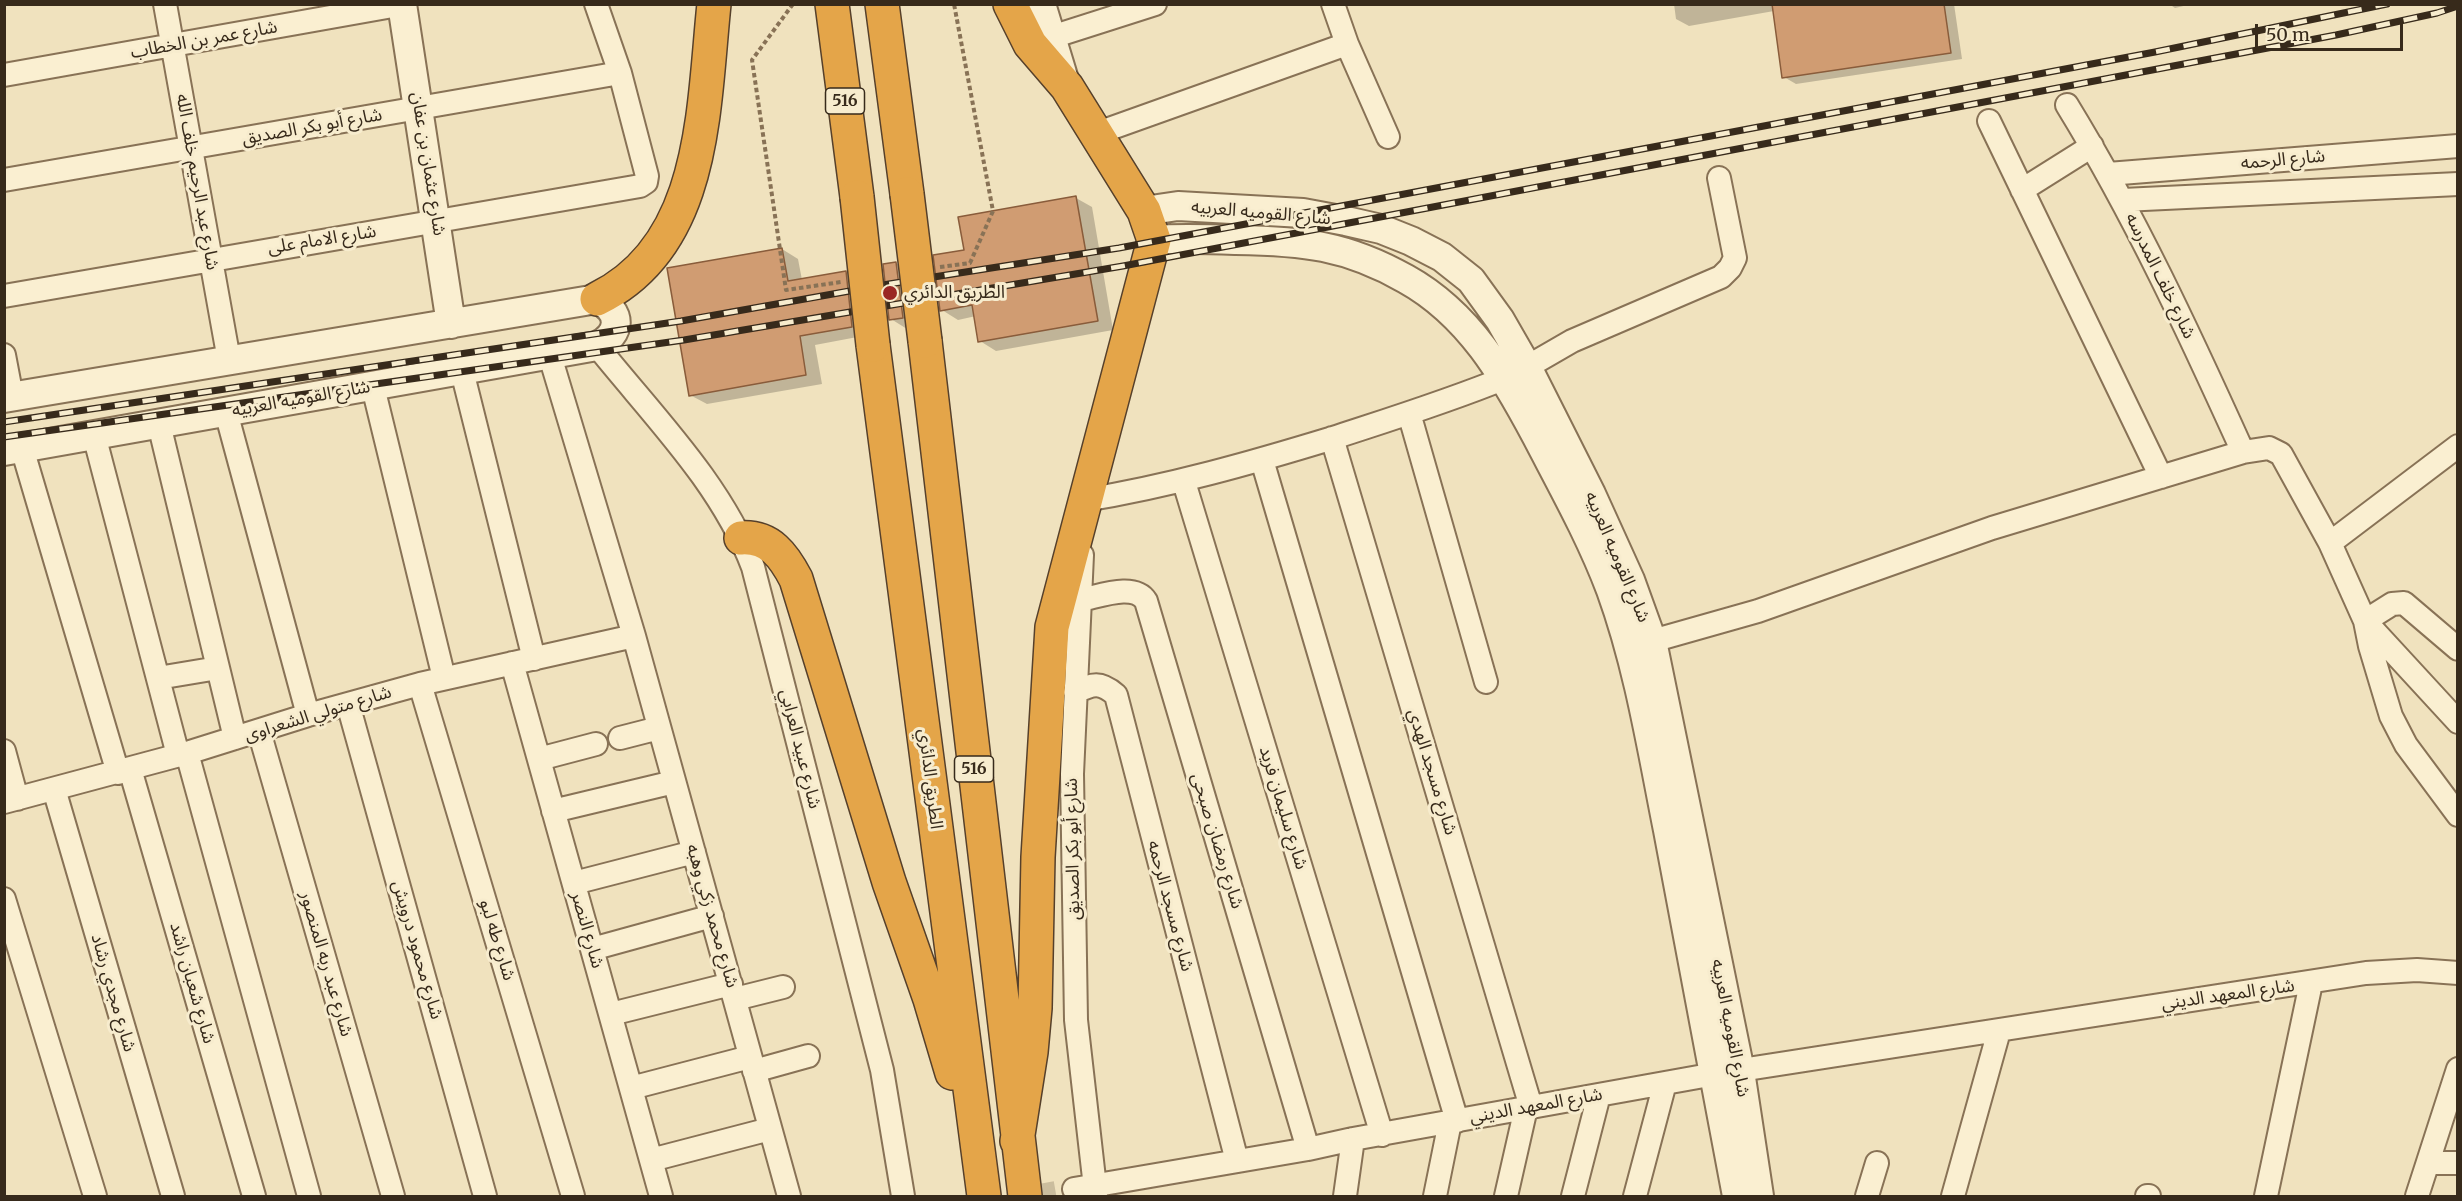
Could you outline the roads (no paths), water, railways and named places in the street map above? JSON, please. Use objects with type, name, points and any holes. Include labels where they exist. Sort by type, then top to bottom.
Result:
[{"type":"highway","points":[[597,299],[618,289],[635,276],[657,252],[674,224],[698,150],[714,4]]},
{"type":"highway","name":"الطريق الدائري","points":[[832,4],[873,345],[983,1185]]},
{"type":"highway","name":"516","points":[[882,4],[925,341],[1025,1197]]},
{"type":"highway","points":[[1010,4],[1041,41],[1149,226],[1085,500],[1052,627],[1038,857],[1035,1008],[1028,1075],[1017,1141]]},
{"type":"highway","points":[[741,538],[754,537],[768,543],[780,553],[796,579],[889,882],[930,999],[983,1185]]},
{"type":"street","name":"شارع عبد الرحيم خلف الله","points":[[165,4],[229,360]]},
{"type":"street","points":[[596,4],[620,73]]},
{"type":"street","points":[[1041,4],[1041,41],[1155,4]]},
{"type":"street","points":[[1333,4],[1347,44],[1388,137]]},
{"type":"street","name":"شارع عمر بن الخطاب","points":[[4,75],[403,5]]},
{"type":"street","name":"شارع عثمان بن عفان","points":[[403,5],[451,324]]},
{"type":"street","points":[[1095,134],[1347,44]]},
{"type":"street","name":"شارع أبو بكر الصديق","points":[[4,180],[620,73]]},
{"type":"street","name":"شارع الامام على","points":[[4,296],[640,186],[646,182],[647,176],[620,73]]},
{"type":"street","name":"شارع خلف المدرسه","points":[[2067,105],[2123,200],[2180,312],[2243,452]]},
{"type":"street","points":[[1989,121],[2162,477]]},
{"type":"street","points":[[2022,190],[2092,146]]},
{"type":"street","name":"شارع الرحمه","points":[[2108,174],[2457,146]]},
{"type":"street","points":[[1085,500],[1184,482],[1262,460],[1467,394],[1516,372],[1572,341],[1720,277],[1735,258],[1719,178]]},
{"type":"street","points":[[2123,200],[2457,184]]},
{"type":"street","name":"شارع القوميه العربيه","points":[[1149,226],[1178,206],[1303,213],[1381,229],[1442,257],[1471,280],[1500,320],[1516,372],[1598,558],[1623,626],[1727,1073],[1759,1197]]},
{"type":"street","name":"شارع القوميه العربيه","points":[[1149,226],[1296,241],[1335,249],[1373,262],[1408,280],[1441,303],[1516,372],[1591,494],[1630,580],[1652,640],[1727,1073],[1737,1197]]},
{"type":"street","points":[[4,355],[8,397],[597,299],[607,304],[614,312],[616,323],[614,333],[607,342],[597,346]]},
{"type":"street","name":"شارع القوميه العربيه","points":[[13,449],[597,346]]},
{"type":"street","name":"شارع عبيد العرابي","points":[[597,346],[710,485],[741,538],[753,567],[882,1070],[903,1197]]},
{"type":"street","name":"شارع محمد زكي وهبه","points":[[550,356],[634,636],[789,1197]]},
{"type":"street","name":"شارع النصر","points":[[462,371],[523,661],[539,759],[661,1197]]},
{"type":"street","points":[[373,387],[444,678]]},
{"type":"street","points":[[226,412],[308,715]]},
{"type":"street","points":[[1409,413],[1486,682]]},
{"type":"street","points":[[159,424],[235,738]]},
{"type":"street","points":[[94,435],[158,678],[183,754],[309,1197]]},
{"type":"street","name":"شارع مسجد الهدي","points":[[1332,438],[1529,1107]]},
{"type":"street","points":[[2330,543],[2457,446]]},
{"type":"street","points":[[1652,640],[1758,611],[1992,528],[2243,452],[2269,448],[2281,454],[2330,543],[2366,621],[2370,645],[2391,716],[2406,745],[2457,815]]},
{"type":"street","name":"شارع شعبان راشد","points":[[13,449],[124,771],[254,1197]]},
{"type":"street","points":[[1262,460],[1453,1121],[1435,1197]]},
{"type":"street","name":"شارع سليمان فريد","points":[[1184,482],[1382,1134]]},
{"type":"street","name":"شارع أبو بكر الصديق","points":[[1085,500],[1072,774],[1076,1020],[1088,1190]]},
{"type":"street","name":"شارع رمضان صبحى","points":[[1080,600],[1130,591],[1140,594],[1146,601],[1308,1149]]},
{"type":"street","points":[[2366,621],[2392,604],[2404,603],[2457,649]]},
{"type":"street","points":[[2366,621],[2457,722]]},
{"type":"street","name":"شارع متولي الشعراوى","points":[[11,801],[124,771],[308,715],[420,684],[634,636]]},
{"type":"street","points":[[158,678],[218,668]]},
{"type":"street","name":"شارع طه لبو","points":[[420,684],[573,1197]]},
{"type":"street","name":"شارع مسجد الرحمه","points":[[1075,692],[1090,685],[1105,686],[1116,695],[1237,1161]]},
{"type":"street","name":"شارع محمود درويش","points":[[348,704],[485,1197]]},
{"type":"street","points":[[620,738],[659,728]]},
{"type":"street","name":"شارع عبد ربه المنصور","points":[[259,730],[393,1197]]},
{"type":"street","points":[[539,759],[596,744]]},
{"type":"street","points":[[4,751],[11,801]]},
{"type":"street","points":[[553,811],[674,782]]},
{"type":"street","name":"شارع مجدي رشاد","points":[[54,789],[172,1197]]},
{"type":"street","points":[[574,883],[694,852]]},
{"type":"street","points":[[4,899],[95,1197]]},
{"type":"street","points":[[592,949],[712,916]]},
{"type":"street","name":"شارع المعهد الديني","points":[[1088,1190],[1353,1139],[1727,1073],[2376,972],[2417,969],[2457,973]]},
{"type":"street","points":[[2266,1197],[2311,983]]},
{"type":"street","points":[[611,1014],[733,991],[783,987]]},
{"type":"street","points":[[1953,1197],[1999,1031]]},
{"type":"street","points":[[631,1088],[752,1064],[808,1056]]},
{"type":"street","points":[[2417,1197],[2454,1094],[2457,1069]]},
{"type":"street","points":[[1635,1197],[1665,1083]]},
{"type":"street","points":[[1573,1197],[1599,1095]]},
{"type":"street","points":[[1506,1197],[1529,1107]]},
{"type":"street","points":[[651,1160],[770,1129]]},
{"type":"street","points":[[1345,1197],[1353,1139]]},
{"type":"street","points":[[1867,1197],[1876,1163]]},
{"type":"street","points":[[2428,1163],[2457,1163]]},
{"type":"tunnel","points":[[1034,1196],[1074,1189]]},
{"type":"railway","points":[[4,422],[681,321],[889,284],[1119,248],[2155,52],[2387,4]]},
{"type":"railway","points":[[4,437],[684,340],[1123,266],[2336,35],[2437,13],[2458,6]]},
{"type":"place","name":"الطريق الدائري","points":[[890,293]]}]
